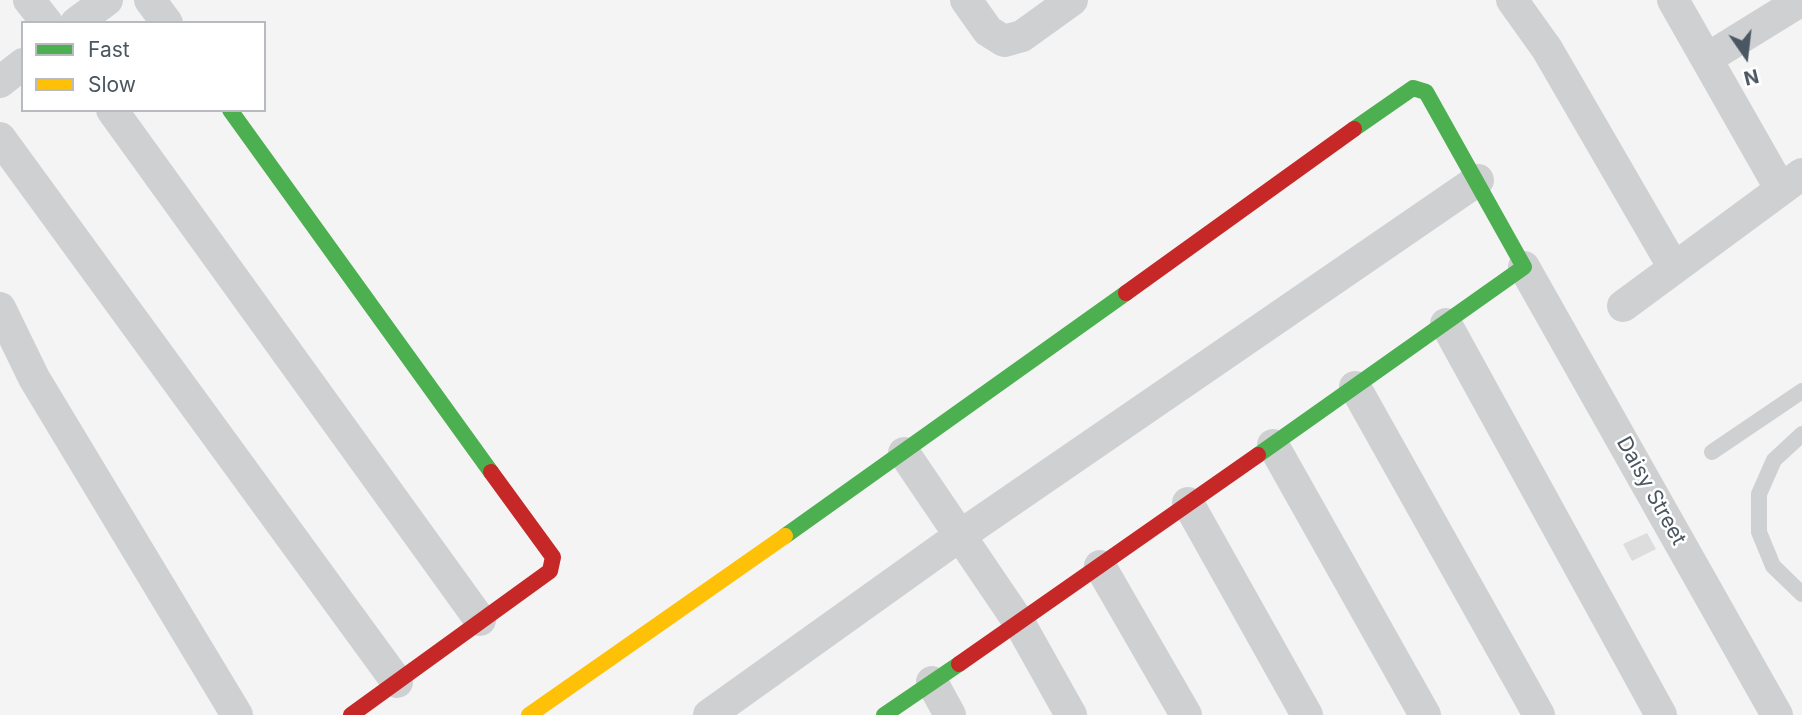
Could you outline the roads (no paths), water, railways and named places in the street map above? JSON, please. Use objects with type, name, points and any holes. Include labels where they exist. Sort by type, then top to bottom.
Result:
[{"type":"street","points":[[29,0],[45,21]]},
{"type":"street","points":[[79,21],[107,0]]},
{"type":"street","points":[[150,0],[166,21]]},
{"type":"street","points":[[966,0],[988,31],[1004,41],[1022,36],[1072,0]]},
{"type":"street","points":[[1512,0],[1547,49],[1674,268]]},
{"type":"street","points":[[1623,306],[1791,181],[1708,58],[1673,0]]},
{"type":"street","points":[[1708,58],[1802,0]]},
{"type":"street","points":[[0,82],[21,66]]},
{"type":"street","points":[[528,715],[904,453],[1413,88],[1426,92],[1478,180],[1524,267],[1020,624],[884,715]]},
{"type":"street","points":[[113,112],[480,620]]},
{"type":"street","points":[[231,112],[553,557],[550,570],[351,715]]},
{"type":"street","points":[[0,138],[397,682]]},
{"type":"street","points":[[709,715],[958,537],[1478,180]]},
{"type":"street","name":"Daisy Street","points":[[1524,267],[1777,715]]},
{"type":"street","points":[[0,308],[34,378],[237,715]]},
{"type":"street","points":[[1446,324],[1661,715]]},
{"type":"street","points":[[1355,387],[1539,715]]},
{"type":"street","points":[[1273,444],[1425,715]]},
{"type":"street","points":[[904,453],[958,537],[1020,624],[1071,715]]},
{"type":"street","points":[[1188,503],[1307,715]]},
{"type":"street","points":[[1100,566],[1186,715]]},
{"type":"street","points":[[932,682],[950,715]]},
{"type":"lane","points":[[1712,452],[1802,391]]},
{"type":"lane","points":[[1802,434],[1774,460],[1759,494],[1759,532],[1773,566],[1802,594]]}]
